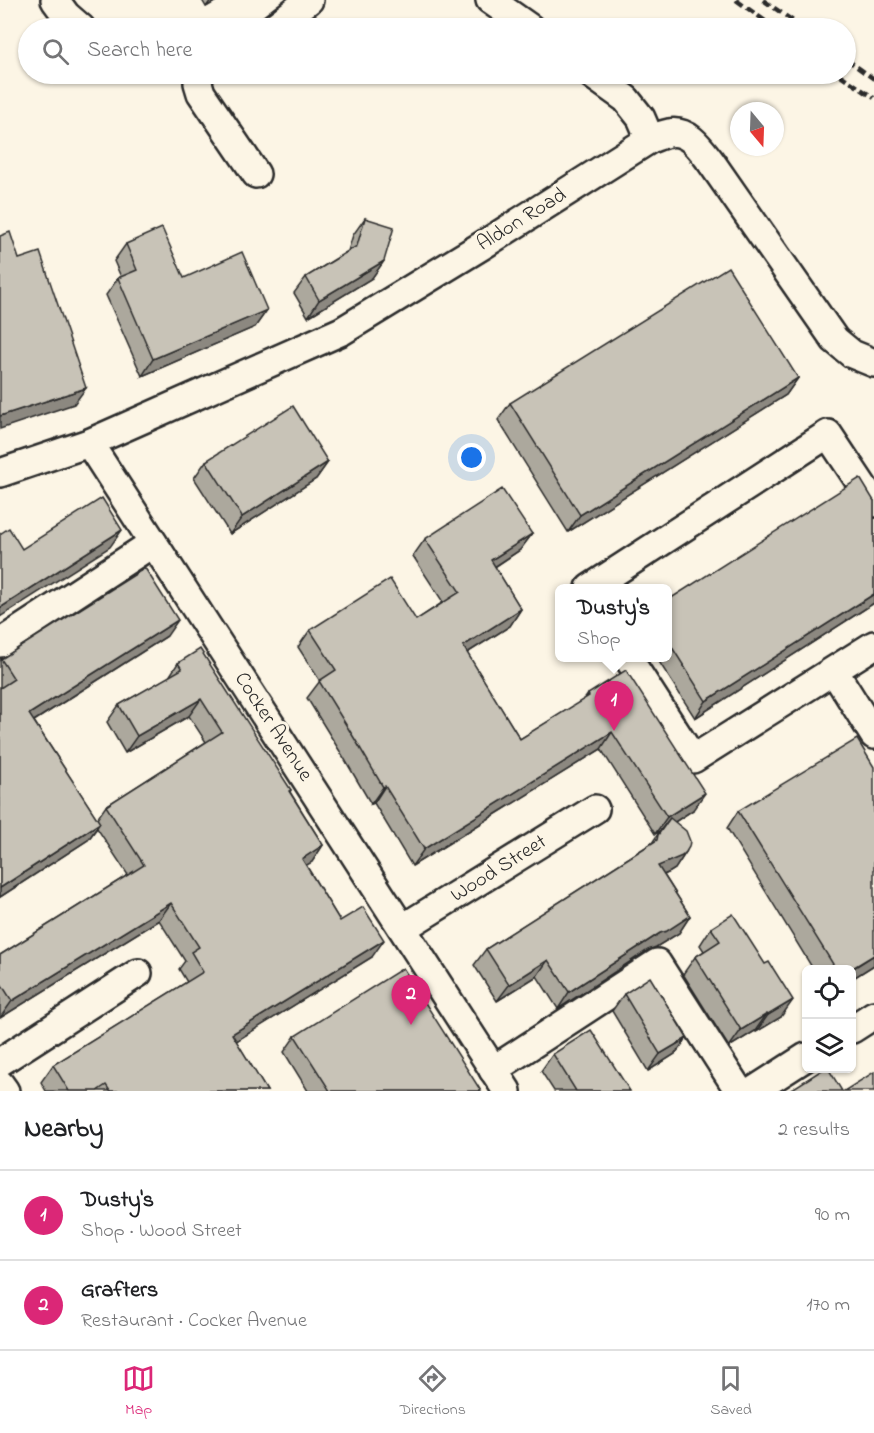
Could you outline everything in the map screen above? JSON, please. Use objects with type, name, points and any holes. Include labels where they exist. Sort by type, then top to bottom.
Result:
[{"type":"street","points":[[55,0],[69,18]]},
{"type":"street","points":[[286,18],[309,0]]},
{"type":"street","points":[[501,3],[518,18]]},
{"type":"street","points":[[198,84],[201,93],[256,174]]},
{"type":"street","points":[[605,84],[626,99],[640,118],[650,139]]},
{"type":"street","name":"Aldon Road","points":[[89,443],[342,331],[650,139],[670,132],[684,134],[697,144],[835,340],[852,354],[874,363]]},
{"type":"street","points":[[596,584],[828,434],[874,503]]},
{"type":"street","points":[[0,473],[89,443]]},
{"type":"street","name":"Cocker Avenue","points":[[89,443],[502,1085]]},
{"type":"street","points":[[0,644],[153,543]]},
{"type":"street","points":[[631,662],[693,759],[874,645]]},
{"type":"street","points":[[834,671],[874,735]]},
{"type":"street","name":"Wood Street","points":[[403,928],[595,809]]},
{"type":"street","points":[[502,1085],[657,963],[739,1091]]},
{"type":"street","points":[[0,1062],[138,974]]},
{"type":"street","points":[[856,1026],[874,1015]]},
{"type":"street","points":[[753,1091],[802,1060]]},
{"type":"street","points":[[0,1084],[4,1091]]},
{"type":"building","points":[[365,218],[394,227],[384,261],[319,300],[306,277],[357,246]]},
{"type":"building","points":[[162,228],[184,278],[242,252],[267,310],[153,359],[118,278],[137,270],[126,244]]},
{"type":"building","points":[[10,232],[19,259],[40,252],[86,388],[0,416],[0,236]]},
{"type":"building","points":[[728,267],[798,378],[580,515],[510,403]]},
{"type":"building","points":[[293,406],[328,462],[242,517],[206,461]]},
{"type":"building","points":[[860,478],[874,501],[874,594],[706,701],[672,647],[672,597]]},
{"type":"building","points":[[502,489],[532,534],[491,560],[521,609],[463,646],[520,739],[626,670],[705,793],[667,817],[612,732],[424,849],[385,786],[383,787],[319,681],[336,670],[310,630],[390,579],[416,620],[460,592],[425,539]]},
{"type":"building","points":[[102,498],[122,530],[0,608],[0,534],[9,528],[22,549]]},
{"type":"building","points":[[145,568],[178,620],[29,714],[100,823],[0,888],[0,688],[14,679],[1,659]]},
{"type":"building","points":[[200,649],[291,790],[289,791],[323,845],[302,859],[340,921],[363,907],[384,940],[232,1034],[267,1091],[110,1091],[106,1085],[97,1091],[69,1091],[53,1065],[203,972],[191,952],[199,947],[171,903],[12,1001],[0,982],[0,955],[144,865],[106,806],[222,732],[201,699],[137,736],[119,705],[182,669],[178,663]]},
{"type":"building","points":[[857,739],[874,767],[874,955],[856,966],[834,965],[738,811]]},
{"type":"building","points":[[670,818],[686,831],[690,841],[689,847],[682,856],[658,866],[690,916],[569,992],[548,960],[509,985],[486,949],[657,840]]},
{"type":"building","points":[[733,914],[765,964],[769,962],[793,1000],[741,1030],[695,957],[720,941],[711,928]]},
{"type":"building","points":[[403,968],[481,1091],[330,1091],[295,1036]]},
{"type":"building","points":[[650,977],[687,1038],[660,1054],[624,994]]},
{"type":"building","points":[[591,1030],[630,1091],[576,1091],[553,1054]]},
{"type":"building","points":[[874,1072],[874,1091],[844,1091]]},
{"type":"building","points":[[817,1073],[831,1073],[842,1091],[789,1091]]},
{"type":"railway","points":[[736,0],[761,18]]},
{"type":"railway","points":[[763,0],[789,18]]},
{"type":"railway","points":[[856,66],[874,79]]},
{"type":"railway","points":[[854,84],[874,98]]},
{"type":"place","name":"Dusty's","points":[[614,731]]},
{"type":"place","name":"Grafters","points":[[411,1025]]}]
